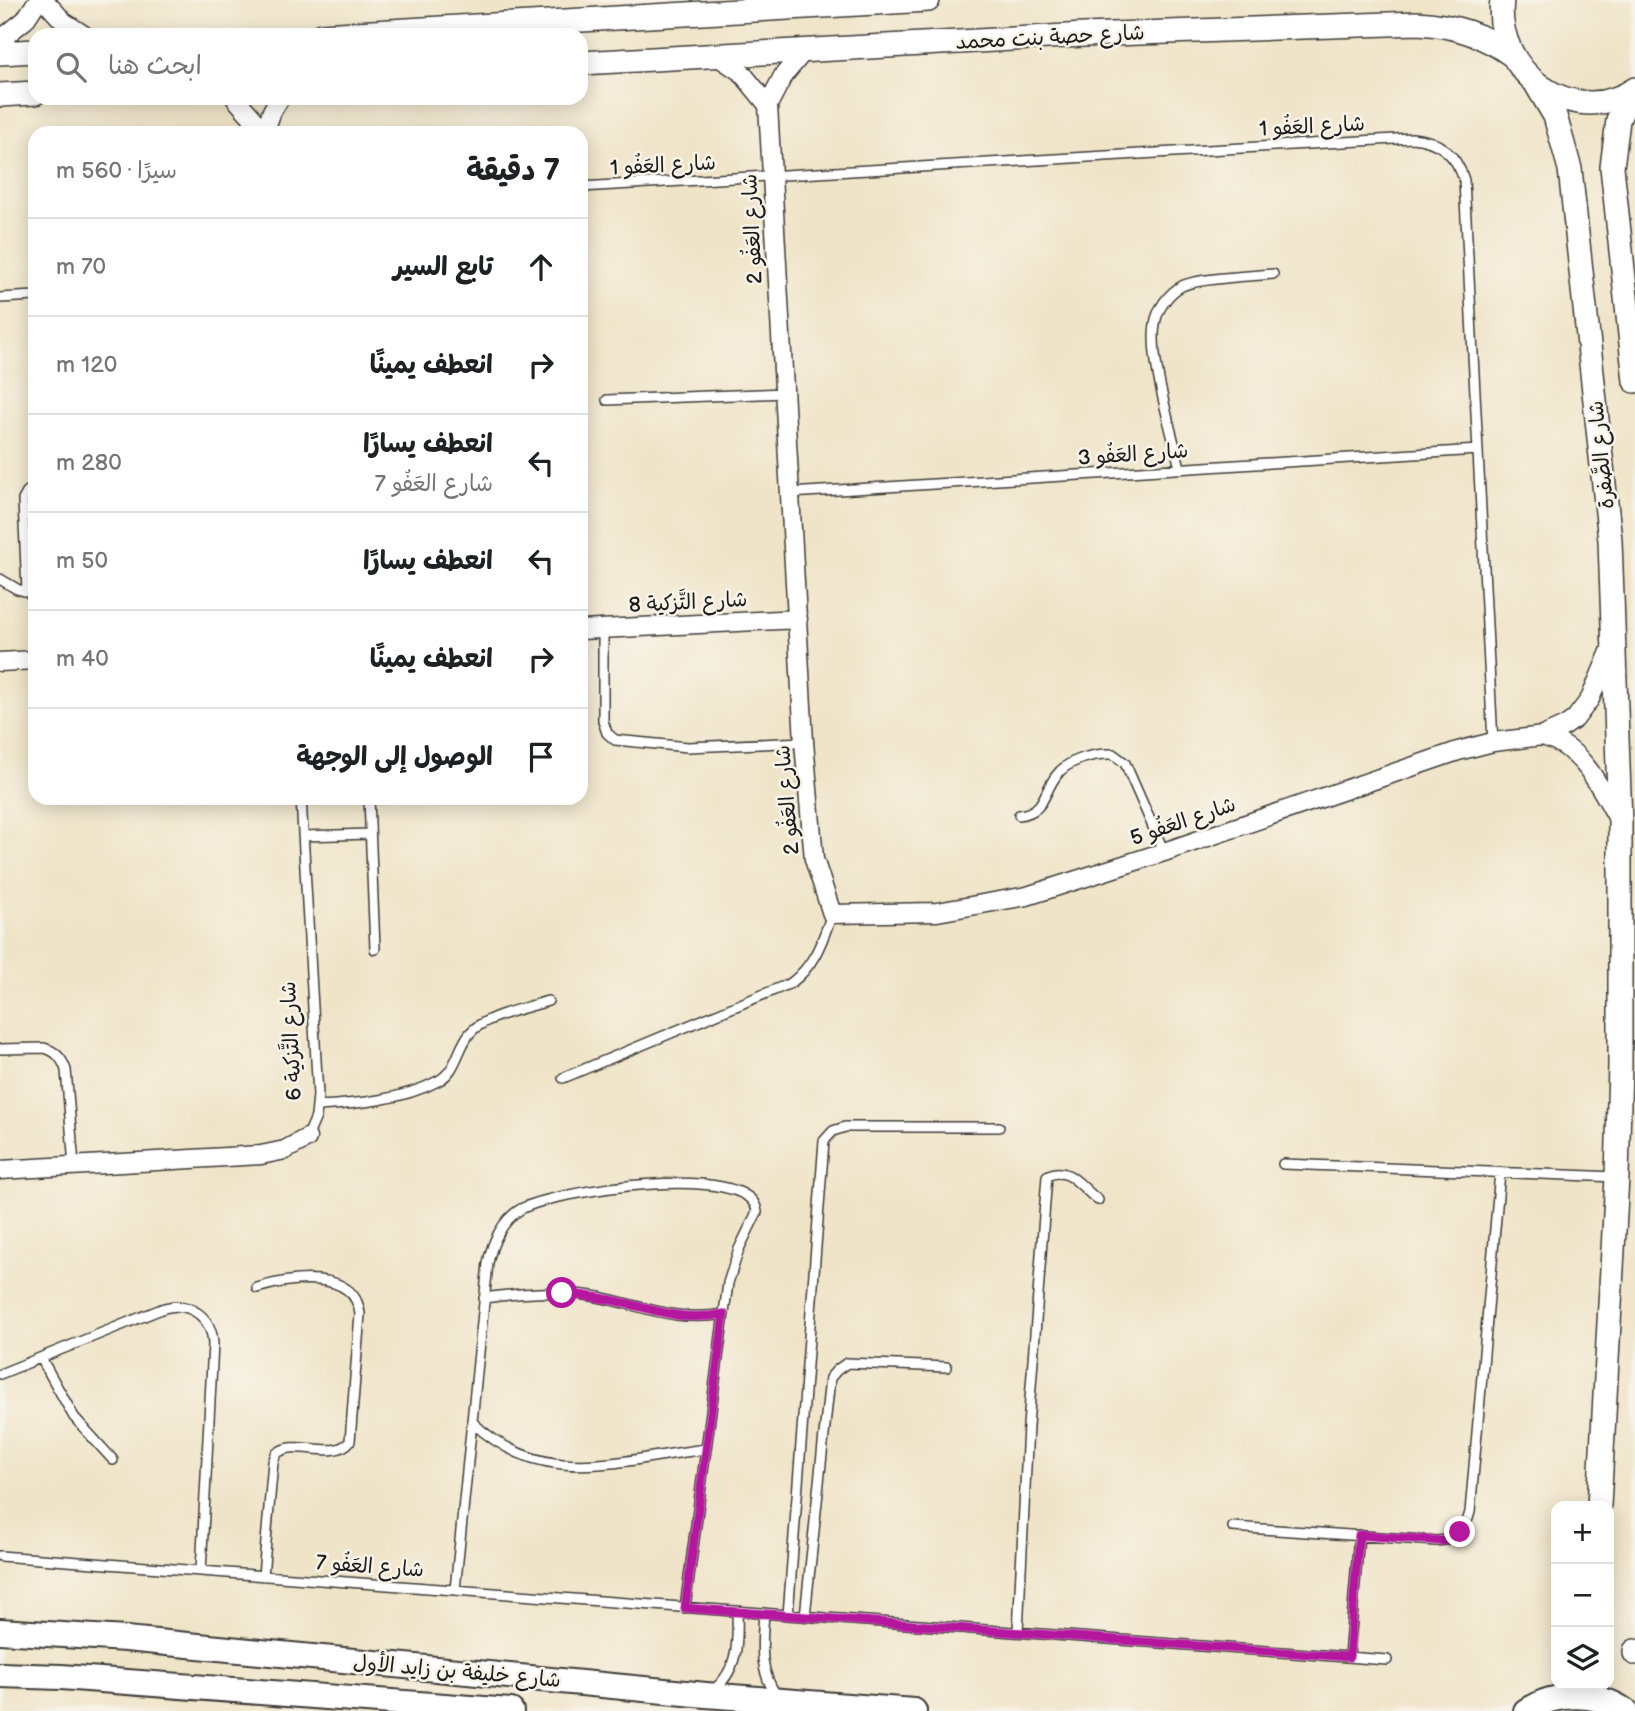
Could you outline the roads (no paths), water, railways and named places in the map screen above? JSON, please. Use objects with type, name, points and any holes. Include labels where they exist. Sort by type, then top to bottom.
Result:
[{"type":"main road","name":"شارع خليفة بن زايد الأول","points":[[0,1631],[140,1641],[706,1695],[914,1711]]},
{"type":"main road","name":"شارع خليفة بن زايد الأول","points":[[0,1675],[61,1677],[511,1711]]},
{"type":"main road","points":[[1544,1699],[1584,1697],[1602,1700],[1625,1711]]},
{"type":"street","points":[[0,40],[25,20],[38,0]]},
{"type":"street","points":[[44,0],[73,28]]},
{"type":"street","points":[[442,28],[928,0]]},
{"type":"street","points":[[1502,0],[1500,12],[1503,34],[1512,55]]},
{"type":"street","name":"شارع حصة بنت محمد","points":[[588,63],[1084,35],[1417,23],[1456,27],[1475,33],[1512,55]]},
{"type":"street","points":[[0,53],[28,51]]},
{"type":"street","points":[[717,56],[741,72],[768,105],[783,76],[804,51]]},
{"type":"street","name":"شارع الصَّفرة","points":[[1512,55],[1522,71],[1536,84],[1555,116],[1570,169],[1610,540],[1620,822],[1621,1039],[1617,1177],[1599,1501]]},
{"type":"street","points":[[1536,84],[1563,97],[1592,102],[1612,99],[1633,90]]},
{"type":"street","points":[[1633,90],[1618,120],[1612,166],[1635,381]]},
{"type":"street","points":[[0,95],[28,93]]},
{"type":"street","points":[[241,105],[258,126]]},
{"type":"street","points":[[266,126],[276,105]]},
{"type":"street","name":"شارع العَفُو 2","points":[[768,105],[804,742],[814,859],[832,914]]},
{"type":"street","name":"شارع التَّزكية 8","points":[[588,630],[798,619]]},
{"type":"street","name":"شارع العَفُو 5","points":[[832,914],[937,912],[1000,902],[1053,889],[1434,759],[1493,742],[1543,736],[1565,726],[1583,709],[1615,640]]},
{"type":"street","points":[[0,662],[28,660]]},
{"type":"street","points":[[1543,736],[1564,744],[1581,759],[1620,822]]},
{"type":"street","name":"شارع التَّزكية 6","points":[[0,1170],[274,1153],[307,1138]]},
{"type":"lane","name":"شارع العَفُو 1","points":[[588,187],[1412,138],[1435,143],[1454,158],[1464,180],[1493,742]]},
{"type":"lane","points":[[1180,468],[1158,374],[1154,340],[1157,315],[1168,297],[1182,286],[1273,274]]},
{"type":"lane","points":[[0,299],[28,297]]},
{"type":"lane","points":[[607,400],[785,393]]},
{"type":"lane","name":"شارع العَفُو 3","points":[[790,493],[1478,450]]},
{"type":"lane","points":[[28,491],[23,500],[28,558]]},
{"type":"lane","points":[[0,579],[28,592]]},
{"type":"lane","points":[[603,629],[603,720],[607,733],[615,740],[688,747],[804,742]]},
{"type":"lane","points":[[1019,815],[1040,807],[1056,775],[1068,765],[1113,754],[1125,763],[1164,852]]},
{"type":"lane","name":"شارع التَّزكية 6","points":[[301,805],[318,1106],[307,1138]]},
{"type":"lane","points":[[369,805],[375,948]]},
{"type":"lane","points":[[303,836],[370,834]]},
{"type":"lane","points":[[562,1078],[791,983],[800,977],[815,958],[832,914]]},
{"type":"lane","points":[[318,1106],[377,1100],[438,1081],[451,1070],[466,1038],[478,1025],[548,1001]]},
{"type":"lane","points":[[0,1049],[44,1048],[60,1057],[66,1070],[75,1165]]},
{"type":"lane","points":[[788,1615],[824,1140],[833,1131],[845,1127],[999,1127]]},
{"type":"lane","points":[[1283,1164],[1617,1177]]},
{"type":"lane","points":[[1018,1632],[1028,1426],[1047,1175],[1058,1171],[1075,1177],[1087,1193],[1098,1200]]},
{"type":"lane","points":[[1233,1527],[1443,1541],[1460,1532],[1468,1520],[1500,1172]]},
{"type":"lane","points":[[455,1590],[490,1251],[502,1228],[521,1209],[607,1189],[648,1184],[700,1183],[732,1189],[751,1198],[757,1207],[756,1217],[733,1266],[724,1314],[685,1608]]},
{"type":"lane","points":[[257,1288],[292,1280],[325,1281],[350,1292],[358,1303],[360,1314],[350,1441],[338,1449],[288,1447],[276,1454],[273,1462],[263,1576]]},
{"type":"lane","points":[[484,1298],[510,1294],[562,1293],[617,1301],[671,1316],[724,1314]]},
{"type":"lane","points":[[0,1374],[172,1306],[189,1308],[203,1317],[211,1329],[213,1344],[201,1571]]},
{"type":"lane","points":[[41,1359],[74,1417],[113,1460]]},
{"type":"lane","points":[[805,1616],[830,1378],[847,1363],[947,1367]]},
{"type":"lane","points":[[472,1422],[485,1435],[516,1454],[561,1465],[606,1463],[705,1449]]},
{"type":"lane","points":[[1349,1657],[1359,1535]]},
{"type":"lane","name":"شارع العَفُو 7","points":[[0,1556],[1387,1660]]},
{"type":"lane","points":[[706,1695],[722,1682],[733,1664],[738,1644],[737,1611]]},
{"type":"lane","points":[[764,1613],[763,1666],[770,1685],[781,1701]]}]
